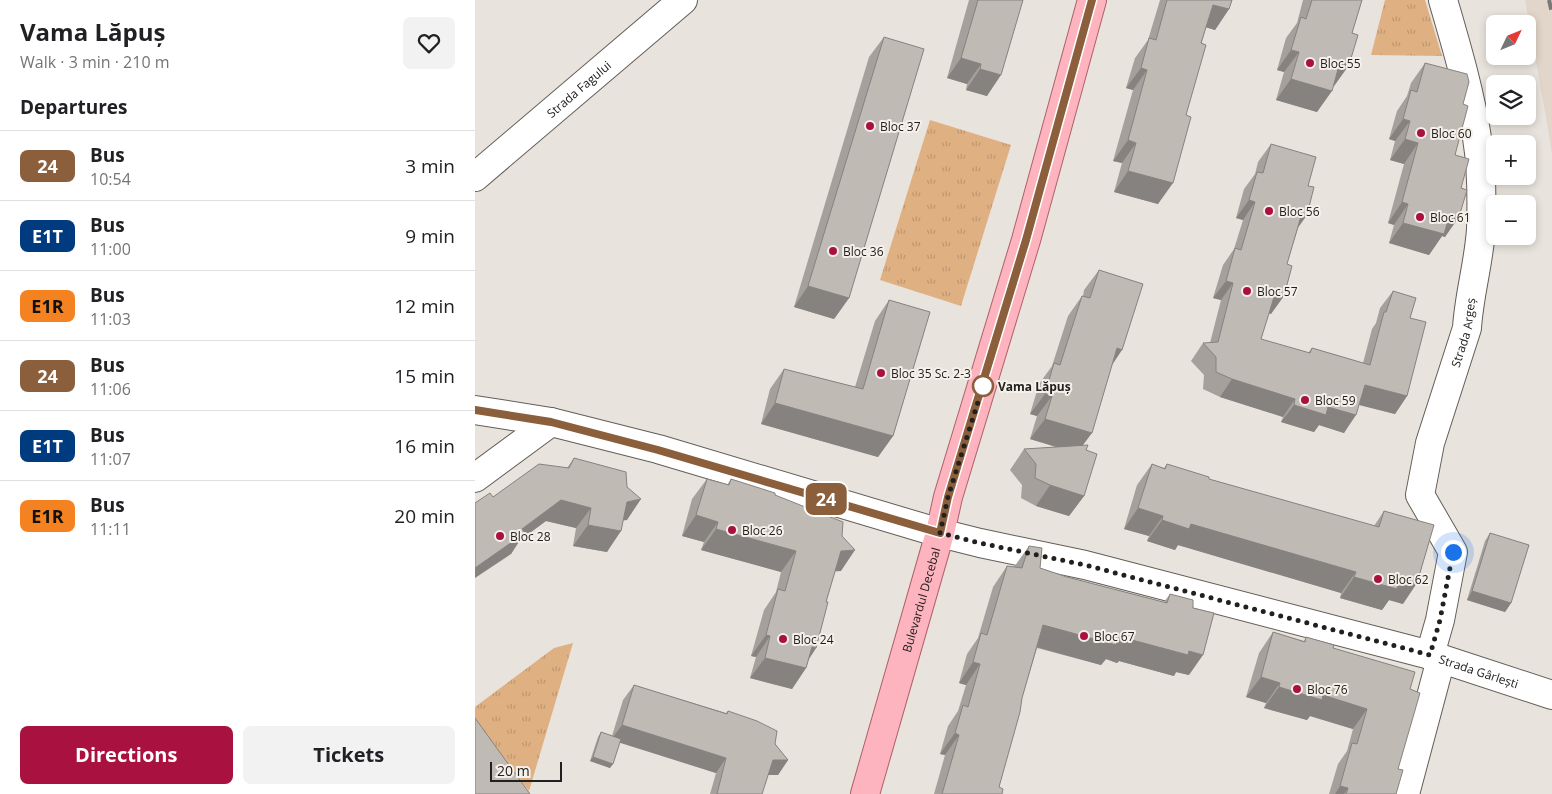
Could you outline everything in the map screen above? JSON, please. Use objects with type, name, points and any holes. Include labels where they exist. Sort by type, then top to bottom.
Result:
[{"type":"main road","name":"Bulevardul Decebal","points":[[865,794],[940,533],[948,497],[1026,240],[1092,0]]},
{"type":"street","name":"Strada Fagului","points":[[475,177],[683,0]]},
{"type":"street","name":"Strada Argeș","points":[[1405,794],[1435,657],[1453,552],[1420,495],[1430,443],[1467,328],[1481,222],[1481,182],[1477,138],[1463,71],[1443,0]]},
{"type":"street","name":"Strada Gârlești","points":[[475,410],[551,422],[693,459],[940,533],[1085,565],[1435,657],[1552,695]]},
{"type":"street","points":[[475,478],[551,422]]},
{"type":"shaded area","points":[[1525,0],[1552,0],[1552,155],[1536,62],[1536,15],[1528,15]]},
{"type":"green space","points":[[1385,0],[1425,0],[1442,56],[1371,55]]},
{"type":"green space","points":[[930,120],[1011,145],[961,306],[880,280]]},
{"type":"green space","points":[[573,643],[529,791],[475,720],[475,707],[554,648]]},
{"type":"building","points":[[978,0],[1023,0],[1001,75],[980,69],[981,64],[961,58]]},
{"type":"building","points":[[1167,0],[1232,0],[1229,9],[1213,5],[1201,43],[1206,45],[1186,115],[1191,117],[1173,183],[1128,171],[1136,143],[1128,140],[1147,70],[1141,68],[1149,38],[1156,40]]},
{"type":"building","name":"Bloc 55","points":[[1312,0],[1362,0],[1352,33],[1358,35],[1349,65],[1340,62],[1332,91],[1291,79],[1299,52],[1291,50],[1301,17],[1306,19]]},
{"type":"building","points":[[884,37],[924,49],[849,298],[808,286]]},
{"type":"building","points":[[1425,63],[1467,74],[1469,82],[1463,104],[1468,106],[1455,155],[1469,159],[1461,188],[1467,190],[1459,217],[1450,214],[1444,234],[1403,223],[1408,204],[1402,202],[1418,143],[1405,139],[1410,121],[1403,119],[1411,90],[1417,92]]},
{"type":"building","points":[[1271,144],[1316,157],[1308,186],[1314,187],[1307,215],[1302,213],[1287,264],[1292,266],[1284,296],[1275,294],[1261,339],[1310,353],[1312,348],[1370,365],[1384,312],[1386,312],[1393,291],[1416,298],[1410,318],[1426,322],[1407,396],[1365,385],[1356,415],[1328,407],[1326,415],[1294,405],[1295,399],[1216,372],[1216,357],[1203,343],[1218,342],[1233,283],[1226,281],[1235,248],[1241,250],[1255,202],[1249,200],[1257,172],[1263,173]]},
{"type":"building","points":[[1099,270],[1143,284],[1122,350],[1117,348],[1092,433],[1045,419],[1052,396],[1045,394],[1054,363],[1060,365],[1082,296],[1090,298]]},
{"type":"building","points":[[889,300],[930,312],[893,436],[775,403],[784,369],[863,389]]},
{"type":"building","points":[[1088,445],[1086,450],[1097,454],[1084,496],[1035,478],[1036,464],[1024,449]]},
{"type":"building","points":[[574,458],[626,472],[627,487],[641,499],[627,502],[621,531],[588,525],[591,508],[561,500],[522,529],[525,533],[475,568],[475,503],[490,493],[493,497],[539,464],[569,468]]},
{"type":"building","points":[[1152,464],[1165,469],[1167,464],[1209,477],[1209,479],[1379,527],[1384,511],[1434,525],[1417,583],[1400,578],[1397,589],[1354,577],[1356,572],[1191,524],[1189,529],[1162,520],[1163,516],[1138,508]]},
{"type":"building","points":[[707,479],[729,485],[731,479],[775,493],[775,495],[843,522],[842,536],[855,550],[841,551],[826,602],[828,602],[816,648],[812,647],[806,668],[765,658],[770,636],[766,635],[778,589],[785,591],[796,551],[716,529],[718,522],[696,515]]},
{"type":"building","points":[[1490,533],[1529,545],[1511,603],[1472,591]]},
{"type":"building","points":[[1029,546],[1042,548],[1040,568],[1067,577],[1167,603],[1170,594],[1193,600],[1193,608],[1214,613],[1203,655],[1189,651],[1188,655],[1118,638],[1116,645],[1043,625],[999,787],[1003,789],[1002,794],[942,794],[959,735],[955,733],[963,705],[968,707],[980,664],[973,662],[981,633],[987,635],[1007,566],[1022,568]]},
{"type":"building","points":[[1273,632],[1305,642],[1306,637],[1334,645],[1333,648],[1415,672],[1410,689],[1420,693],[1398,769],[1403,770],[1396,794],[1346,794],[1348,788],[1340,786],[1352,743],[1357,744],[1367,709],[1323,695],[1322,700],[1279,687],[1280,683],[1261,677]]},
{"type":"building","points":[[634,685],[727,714],[728,711],[757,721],[777,731],[775,744],[788,760],[773,760],[762,794],[717,794],[726,758],[622,725]]},
{"type":"building","points":[[475,718],[530,794],[475,794]]},
{"type":"building","points":[[601,732],[621,739],[613,764],[593,757]]},
{"type":"railway","points":[[1549,0],[1552,13]]},
{"type":"bus line","name":"24","points":[[475,410],[551,422],[658,450],[940,533],[948,497],[1054,142],[1092,0]]},
{"type":"place","name":"Bloc 55","points":[[1310,63]]},
{"type":"place","name":"Bloc 37","points":[[870,126]]},
{"type":"place","name":"Bloc 60","points":[[1421,133]]},
{"type":"place","name":"Bloc 56","points":[[1269,211]]},
{"type":"place","name":"Bloc 61","points":[[1420,217]]},
{"type":"place","name":"Bloc 36","points":[[833,251]]},
{"type":"place","name":"Bloc 57","points":[[1247,291]]},
{"type":"place","name":"Bloc 35 Sc. 2-3","points":[[881,373]]},
{"type":"place","name":"Vama Lăpuș","points":[[983,386]]},
{"type":"place","name":"Bloc 59","points":[[1305,400]]},
{"type":"place","name":"Bloc 26","points":[[732,530]]},
{"type":"place","name":"Bloc 28","points":[[500,536]]},
{"type":"place","name":"Bloc 62","points":[[1378,579]]},
{"type":"place","name":"Bloc 67","points":[[1084,636]]},
{"type":"place","name":"Bloc 24","points":[[783,639]]},
{"type":"place","name":"Bloc 76","points":[[1297,689]]},
{"type":"route","points":[[983,386],[948,497],[940,533],[1085,565],[1430,655],[1440,620],[1453,552]]}]
